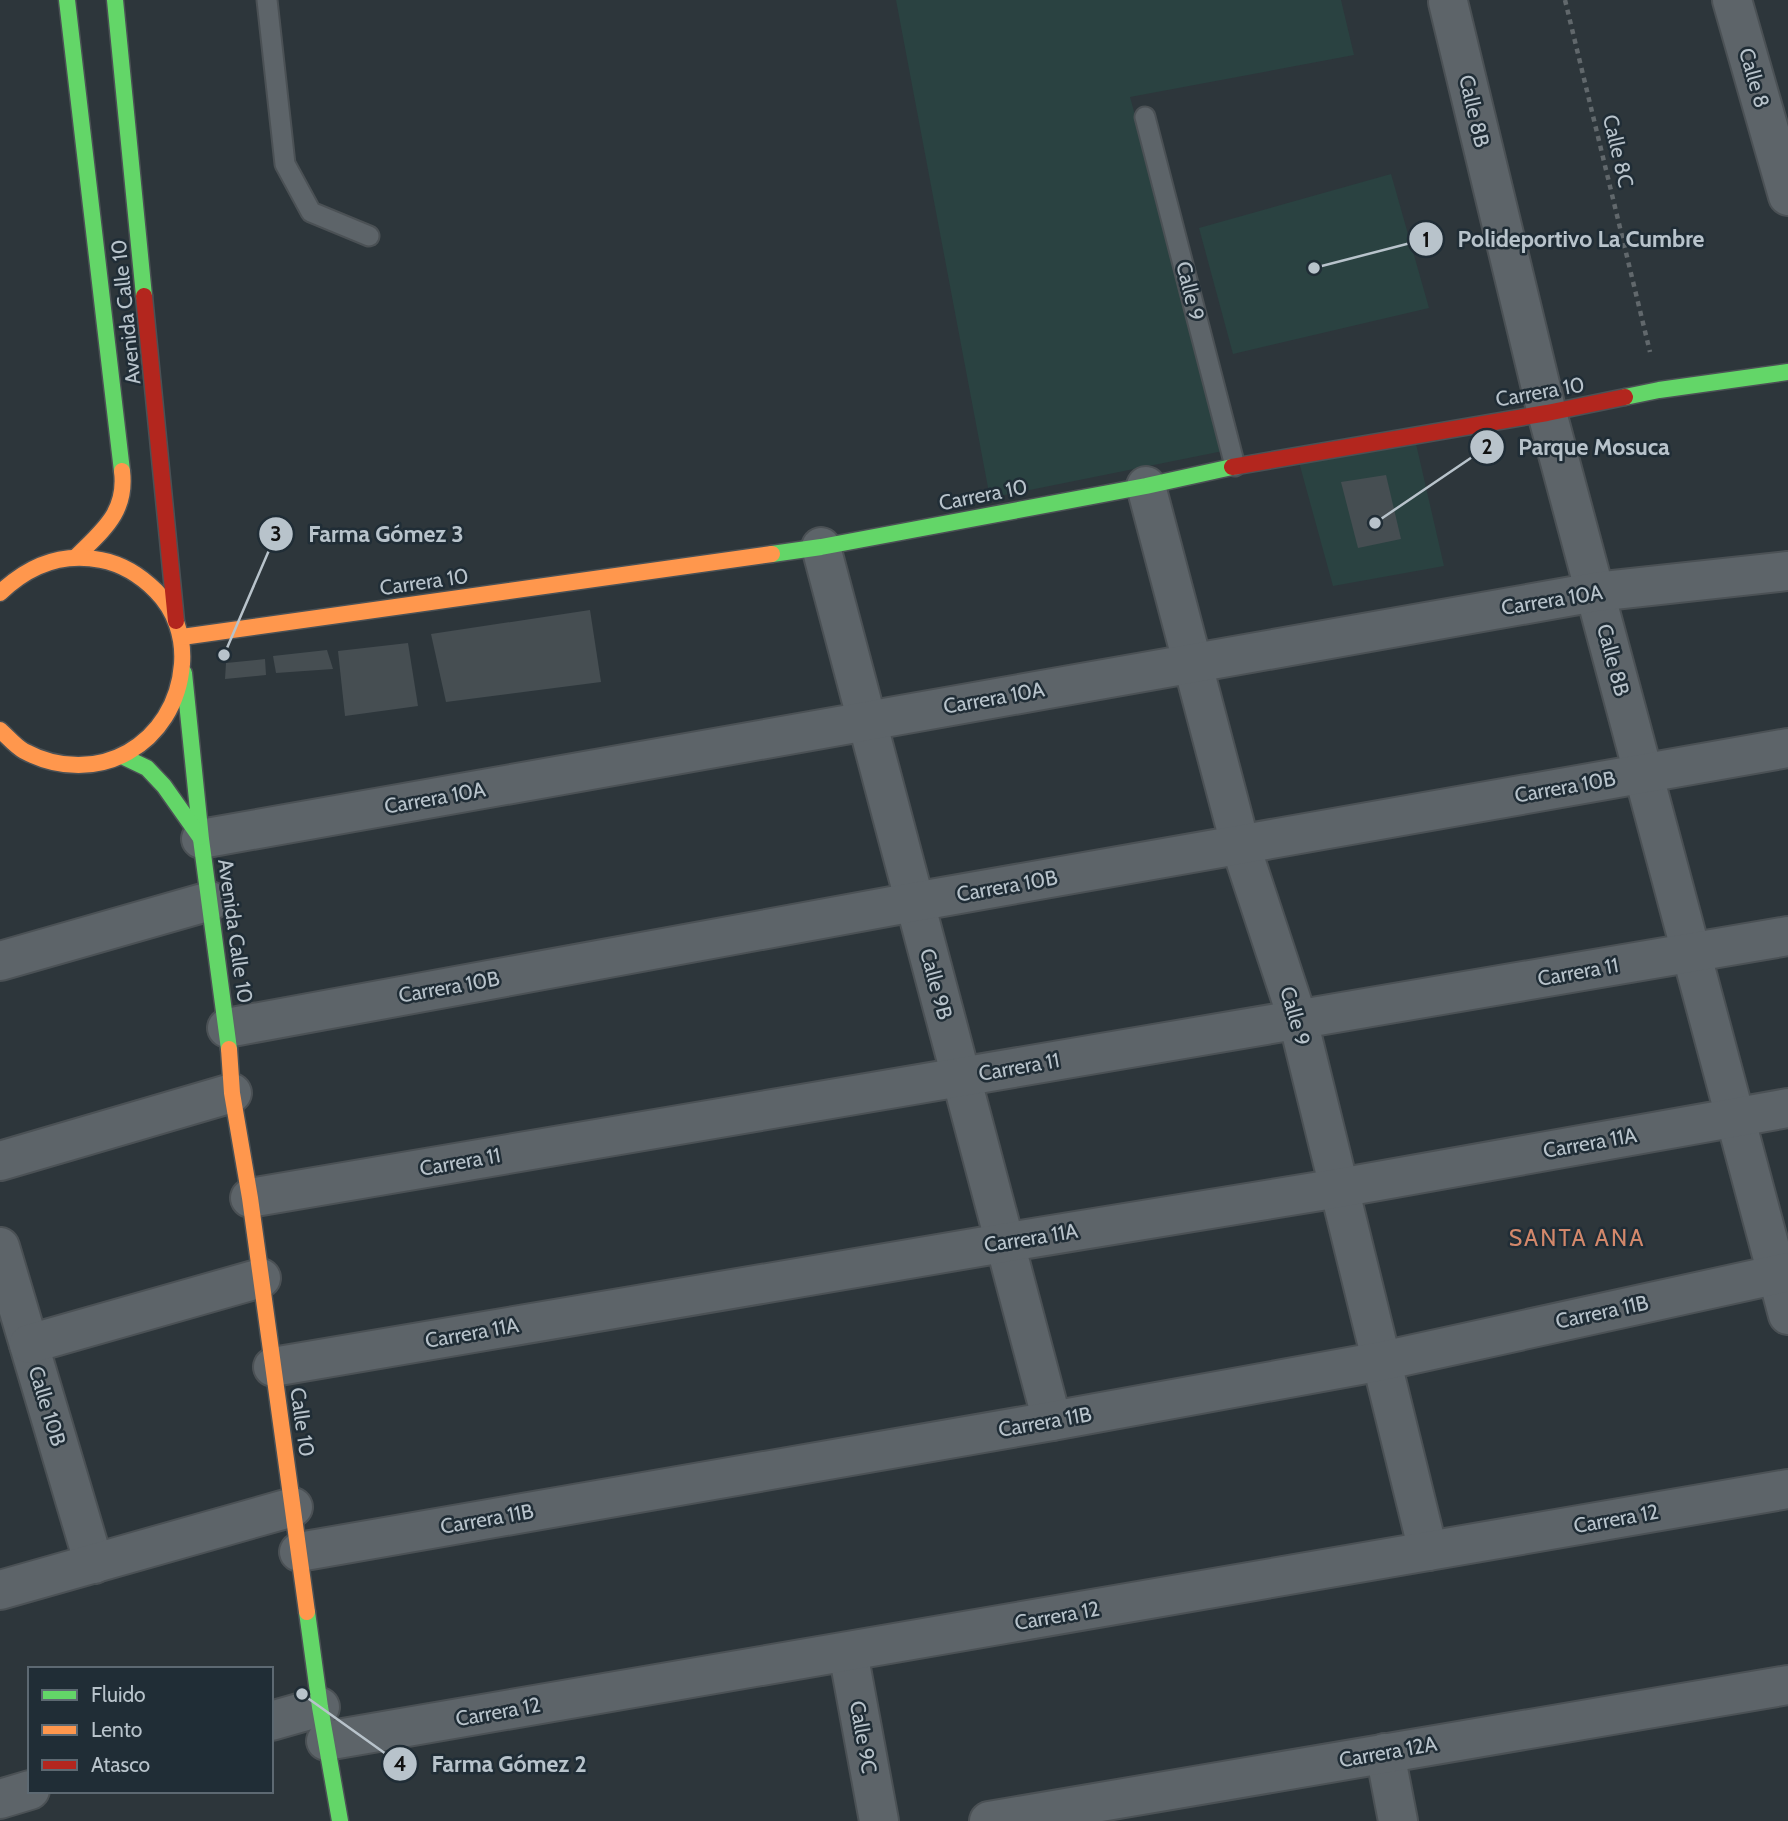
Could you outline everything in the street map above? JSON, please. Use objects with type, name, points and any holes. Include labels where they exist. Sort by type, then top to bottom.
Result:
[{"type":"street","name":"Avenida Calle 10","points":[[67,0],[124,489],[112,521],[77,556]]},
{"type":"street","name":"Avenida Calle 10","points":[[116,0],[176,621],[181,637],[201,839],[227,1028]]},
{"type":"street","name":"Calle 8","points":[[1732,0],[1788,196]]},
{"type":"street","name":"Calle 8B","points":[[1448,2],[1547,413],[1735,1117],[1782,1273],[1788,1315]]},
{"type":"street","name":"Carrera 10","points":[[181,637],[821,547],[1146,486],[1235,466],[1547,413],[1659,390],[1788,372]]},
{"type":"street","name":"Calle 9","points":[[1146,486],[1240,844],[1298,1020],[1428,1551]]},
{"type":"street","name":"Calle 9B","points":[[821,547],[1052,1421]]},
{"type":"street","points":[[0,593],[14,578],[43,562],[77,556],[108,560],[136,573],[160,594],[176,621]]},
{"type":"street","name":"Carrera 10A","points":[[201,839],[1595,592],[1788,571]]},
{"type":"street","points":[[8,747],[56,764],[90,765],[124,757],[153,737],[174,708],[184,673]]},
{"type":"street","name":"Carrera 10B","points":[[227,1028],[914,902],[1788,748]]},
{"type":"street","name":"Avenida Calle 10","points":[[124,757],[147,768],[164,786],[201,839]]},
{"type":"street","points":[[0,961],[210,901]]},
{"type":"street","name":"Carrera 11","points":[[250,1198],[1788,936]]},
{"type":"street","name":"Calle 10","points":[[227,1028],[232,1093],[250,1198],[323,1724],[340,1821]]},
{"type":"street","points":[[0,1161],[232,1093]]},
{"type":"street","name":"Carrera 11A","points":[[273,1367],[1003,1242],[1339,1188],[1788,1108]]},
{"type":"street","name":"Calle 10B","points":[[0,1247],[94,1564]]},
{"type":"street","name":"Carrera 11B","points":[[299,1552],[1382,1361],[1782,1273]]},
{"type":"street","points":[[29,1344],[261,1278]]},
{"type":"street","name":"Carrera 12","points":[[273,1721],[323,1724],[848,1652],[1788,1489]]},
{"type":"street","points":[[0,1590],[293,1507]]},
{"type":"street","name":"Calle 9C","points":[[848,1652],[879,1821]]},
{"type":"street","name":"Carrera 12A","points":[[989,1821],[1788,1685]]},
{"type":"street","points":[[1385,1753],[1398,1821]]},
{"type":"street","points":[[0,1799],[28,1791]]},
{"type":"lane","points":[[267,0],[285,164],[311,212],[369,236]]},
{"type":"lane","name":"Calle 9","points":[[1145,117],[1235,466]]},
{"type":"path","name":"Calle 8C","points":[[1565,0],[1659,390]]},
{"type":"green space","points":[[896,0],[1341,0],[1354,55],[1130,97],[1228,450],[990,498]]},
{"type":"green space","points":[[1391,174],[1429,308],[1233,354],[1199,228]]},
{"type":"green space","points":[[1414,435],[1444,566],[1333,586],[1297,455]]},
{"type":"building","points":[[1386,475],[1401,539],[1358,548],[1341,482]]},
{"type":"building","points":[[590,610],[601,682],[446,702],[431,634]]},
{"type":"building","points":[[408,643],[418,706],[345,716],[338,651]]},
{"type":"building","points":[[327,650],[333,669],[276,673],[273,656]]},
{"type":"building","points":[[265,659],[266,675],[225,679],[226,663]]},
{"type":"traffic: fast","points":[[67,0],[122,471]]},
{"type":"traffic: fast","points":[[115,0],[144,296]]},
{"type":"traffic: fast","points":[[1625,397],[1788,372]]},
{"type":"traffic: fast","points":[[772,554],[1146,486],[1232,467]]},
{"type":"traffic: fast","points":[[184,673],[201,839],[229,1049]]},
{"type":"traffic: fast","points":[[124,757],[147,768],[164,786],[200,837]]},
{"type":"traffic: fast","points":[[307,1612],[340,1821]]},
{"type":"traffic: slow","points":[[77,556],[104,528],[117,509],[123,485],[122,471]]},
{"type":"traffic: slow","points":[[182,637],[772,554]]},
{"type":"traffic: slow","points":[[0,593],[22,575],[46,563],[73,558],[109,562],[138,576],[163,598],[177,624],[182,654],[176,692],[165,717],[149,737],[128,752],[104,762],[79,765],[52,762],[24,751],[0,730]]},
{"type":"traffic: slow","points":[[229,1049],[232,1093],[250,1198],[307,1612]]},
{"type":"traffic: jam","points":[[144,296],[176,621]]},
{"type":"traffic: jam","points":[[1232,467],[1625,397]]},
{"type":"place","name":"Polideportivo La Cumbre","points":[[1314,268]]},
{"type":"place","name":"Parque Mosuca","points":[[1375,523]]},
{"type":"place","name":"Farma Gómez 3","points":[[224,655]]},
{"type":"place","name":"Farma Gómez 2","points":[[302,1694]]},
{"type":"district","name":"SANTA ANA","points":[[1577,1238]]}]
